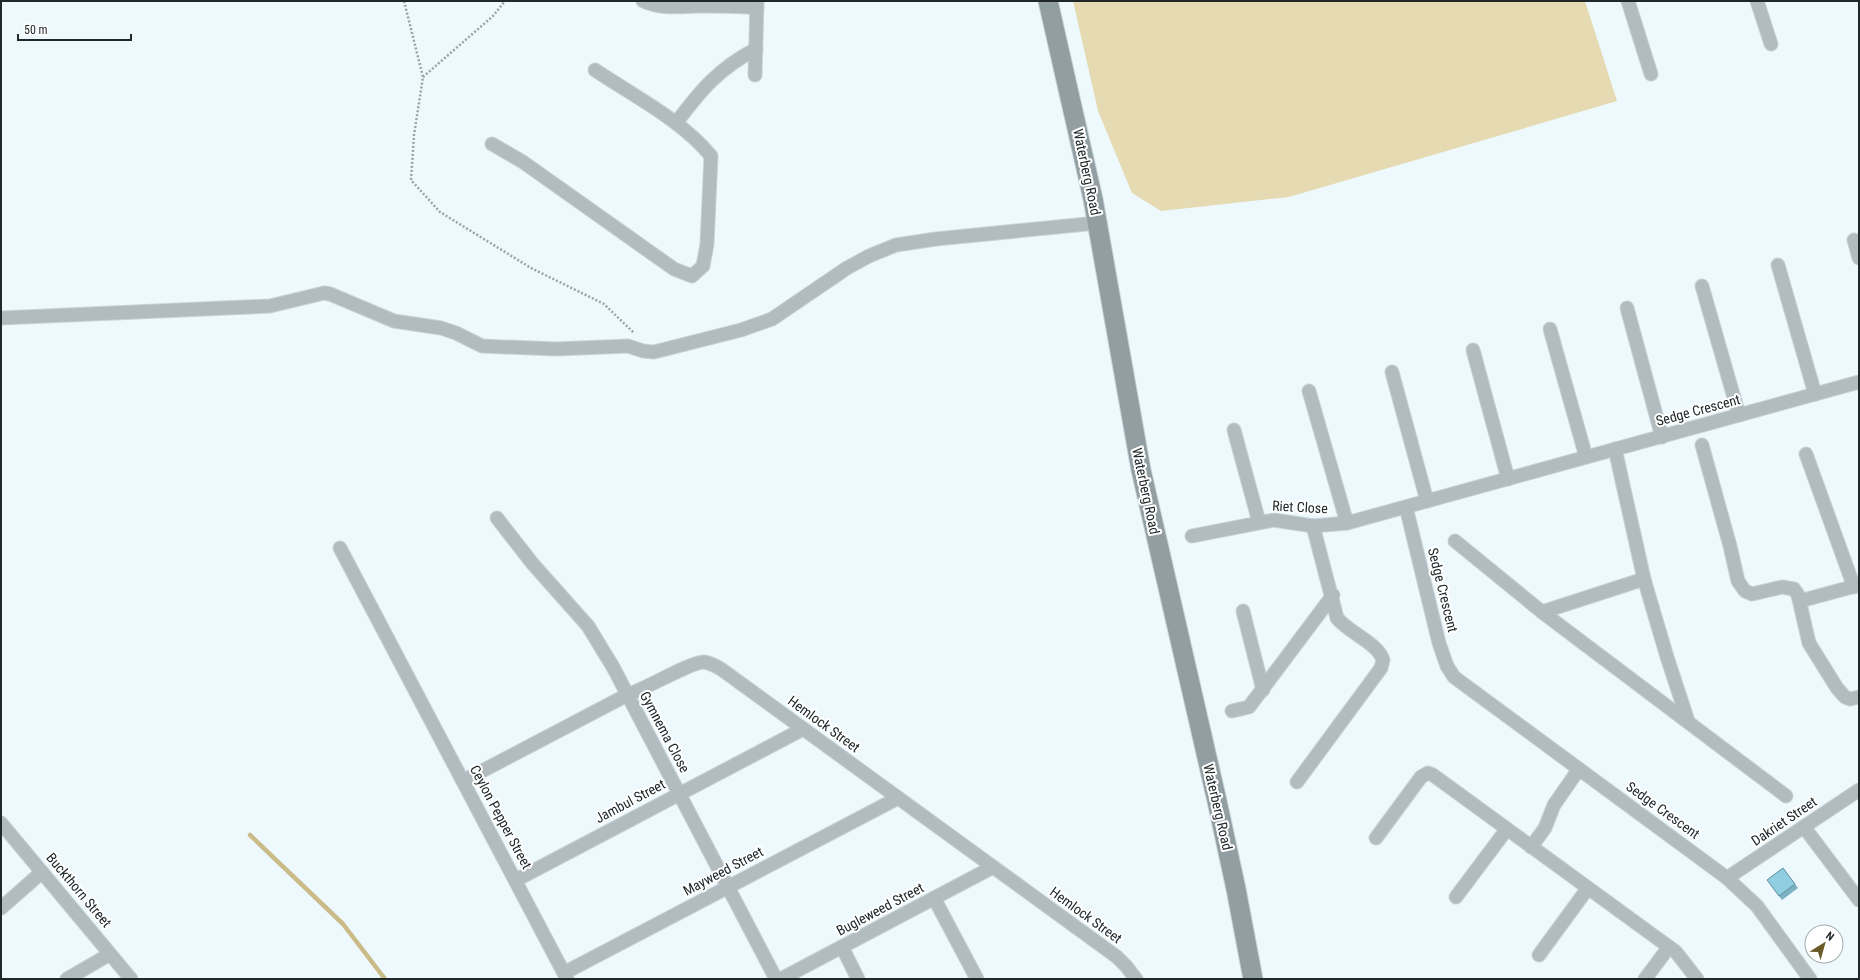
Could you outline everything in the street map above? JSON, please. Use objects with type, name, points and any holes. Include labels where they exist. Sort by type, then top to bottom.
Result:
[{"type":"street","points":[[643,1],[667,8],[757,4],[755,75]]},
{"type":"street","name":"Waterberg Road","points":[[1048,1],[1097,223],[1141,470],[1220,816],[1253,979]]},
{"type":"street","points":[[1628,1],[1651,74]]},
{"type":"street","points":[[1757,1],[1771,44]]},
{"type":"street","points":[[676,123],[702,89],[721,70],[756,49]]},
{"type":"street","points":[[492,144],[523,162],[674,269],[692,276],[699,272],[704,263],[708,244],[712,162],[711,156],[676,123],[594,70]]},
{"type":"street","points":[[1,318],[270,306],[324,293],[330,294],[394,322],[441,328],[456,332],[482,346],[556,349],[628,346],[643,351],[654,352],[741,330],[772,319],[848,268],[869,256],[896,245],[936,239],[1097,223]]},
{"type":"street","points":[[1854,240],[1859,258]]},
{"type":"street","points":[[1778,265],[1815,394]]},
{"type":"street","points":[[1702,286],[1739,415]]},
{"type":"street","points":[[1627,308],[1662,437]]},
{"type":"street","points":[[1550,329],[1586,457]]},
{"type":"street","points":[[1473,350],[1508,479]]},
{"type":"street","points":[[1392,372],[1427,502]]},
{"type":"street","name":"Sedge Crescent","points":[[1810,979],[1757,906],[1727,878],[1465,687],[1450,672],[1439,642],[1406,507],[1859,382]]},
{"type":"street","points":[[1309,392],[1347,523]]},
{"type":"street","points":[[1234,430],[1259,522]]},
{"type":"street","points":[[1702,446],[1730,546],[1738,581],[1742,588],[1752,594],[1790,587],[1797,591],[1808,639],[1818,658],[1837,688],[1845,697],[1850,699],[1859,697]]},
{"type":"street","points":[[1615,450],[1644,579],[1688,721]]},
{"type":"street","points":[[1800,601],[1856,586],[1806,454]]},
{"type":"street","name":"Riet Close","points":[[1192,536],[1274,520],[1313,526],[1347,523],[1406,507]]},
{"type":"street","name":"Gymnema Close","points":[[497,518],[532,563],[588,626],[627,695],[776,979]]},
{"type":"street","points":[[1296,782],[1383,664],[1379,652],[1346,628],[1337,618],[1333,595],[1313,526]]},
{"type":"street","points":[[1455,541],[1542,612],[1786,796]]},
{"type":"street","name":"Ceylon Pepper Street","points":[[340,548],[516,880],[565,976]]},
{"type":"street","points":[[1542,612],[1644,579]]},
{"type":"street","points":[[1232,711],[1249,707],[1333,595]]},
{"type":"street","points":[[1242,611],[1263,690]]},
{"type":"street","name":"Hemlock Street","points":[[463,781],[627,695],[642,690],[692,665],[705,662],[721,669],[1121,960],[1136,979]]},
{"type":"street","name":"Jambul Street","points":[[516,880],[803,729]]},
{"type":"street","points":[[1531,847],[1545,828],[1554,805],[1579,769]]},
{"type":"street","points":[[1376,838],[1421,777],[1428,773],[1442,780],[1531,847],[1669,947],[1681,958],[1697,979]]},
{"type":"street","name":"Dakriet Street","points":[[1727,878],[1859,790]]},
{"type":"street","name":"Mayweed Street","points":[[565,976],[728,886],[898,798]]},
{"type":"street","name":"Buckthorn Street","points":[[1,823],[131,979]]},
{"type":"street","points":[[1804,826],[1859,900]]},
{"type":"street","points":[[1456,898],[1507,829]]},
{"type":"street","name":"Bugleweed Street","points":[[781,979],[993,867]]},
{"type":"street","points":[[1,908],[42,872]]},
{"type":"street","points":[[1539,955],[1588,888]]},
{"type":"street","points":[[934,898],[977,979]]},
{"type":"street","points":[[842,947],[858,979]]},
{"type":"street","points":[[1645,979],[1669,947]]},
{"type":"street","points":[[67,979],[110,954]]},
{"type":"path","points":[[404,1],[423,77],[414,134],[410,180],[440,212],[531,268],[604,304],[654,352]]},
{"type":"path","points":[[423,77],[493,16],[505,1]]},
{"type":"shaded area","points":[[1073,1],[1585,1],[1617,101],[1289,197],[1161,211],[1132,193],[1098,111]]},
{"type":"building","points":[[1783,868],[1795,884],[1779,896],[1767,880]]},
{"type":"waterway","points":[[250,835],[343,924],[385,979]]}]
